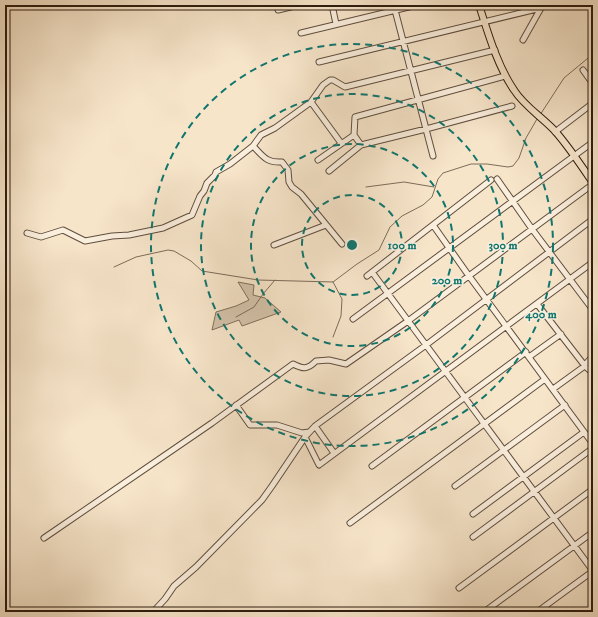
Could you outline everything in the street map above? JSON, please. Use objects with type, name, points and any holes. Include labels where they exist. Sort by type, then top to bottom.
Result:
[{"type":"main road","points":[[479,5],[505,76],[515,92],[555,132],[593,184]]},
{"type":"street","points":[[278,10],[299,5]]},
{"type":"street","points":[[332,5],[336,24]]},
{"type":"street","points":[[301,33],[417,5]]},
{"type":"street","points":[[319,62],[484,22],[543,6]]},
{"type":"street","points":[[523,40],[543,6]]},
{"type":"street","points":[[395,10],[433,156]]},
{"type":"street","points":[[27,233],[41,237],[63,230],[85,241],[147,232],[170,226],[192,215],[207,183],[216,172],[230,164],[253,146],[257,139],[261,136],[275,128],[311,102],[323,85],[330,80],[344,88],[495,50]]},
{"type":"street","points":[[583,70],[593,84]]},
{"type":"street","points":[[361,145],[354,135],[355,117],[505,76]]},
{"type":"street","points":[[311,102],[341,143]]},
{"type":"street","points":[[555,132],[593,103]]},
{"type":"street","points":[[329,171],[361,145],[512,106]]},
{"type":"street","points":[[318,160],[354,135]]},
{"type":"street","points":[[353,319],[593,142]]},
{"type":"street","points":[[253,146],[268,161],[273,163],[282,162],[288,170],[289,182],[292,187],[301,194],[342,244]]},
{"type":"street","points":[[367,276],[494,180],[513,201],[532,229],[593,310]]},
{"type":"street","points":[[44,538],[293,364],[302,368],[310,366],[316,361],[329,360],[346,364],[408,321],[593,184]]},
{"type":"street","points":[[153,612],[174,586],[196,567],[262,500],[305,437],[315,426],[426,345],[593,219]]},
{"type":"street","points":[[274,245],[326,225]]},
{"type":"street","points":[[433,225],[593,444]]},
{"type":"street","points":[[305,437],[319,465],[593,262]]},
{"type":"street","points":[[372,272],[593,571],[537,612]]},
{"type":"street","points":[[537,304],[585,366],[593,373]]},
{"type":"street","points":[[530,357],[561,334]]},
{"type":"street","points":[[372,466],[526,352]]},
{"type":"street","points":[[553,390],[585,366],[593,356]]},
{"type":"street","points":[[350,523],[545,378]]},
{"type":"street","points":[[236,405],[250,425],[277,426],[302,433],[309,432]]},
{"type":"street","points":[[455,486],[565,405]]},
{"type":"street","points":[[315,426],[334,453]]},
{"type":"street","points":[[473,514],[584,432]]},
{"type":"street","points":[[473,537],[593,448]]},
{"type":"street","points":[[459,588],[593,489]]},
{"type":"street","points":[[484,612],[593,532]]},
{"type":"shaded area","points":[[238,282],[254,285],[253,295],[265,298],[281,312],[242,326],[239,320],[212,330],[216,312],[249,300]]},
{"type":"waterway","points":[[540,115],[564,78],[593,54]]},
{"type":"waterway","points":[[114,267],[136,257],[168,250],[174,251],[191,261],[202,271],[258,280],[333,282],[379,250],[390,227],[402,216],[423,205],[432,197],[438,179],[443,173],[471,164],[487,164],[508,167],[513,166],[519,158],[526,138],[537,119]]},
{"type":"waterway","points":[[366,187],[404,182],[434,187]]},
{"type":"waterway","points":[[236,317],[254,307],[275,280]]},
{"type":"waterway","points":[[333,282],[342,299],[341,316],[333,337]]}]
